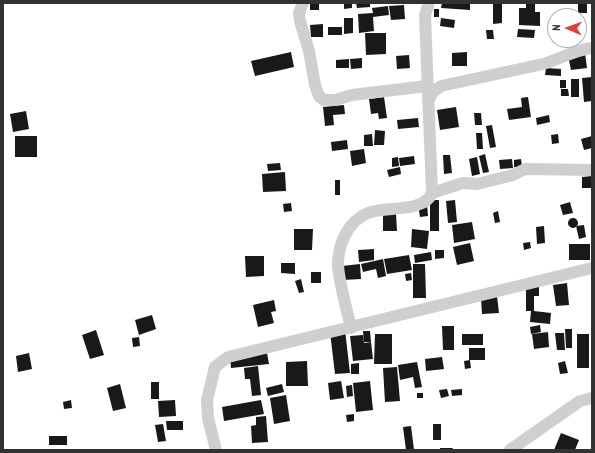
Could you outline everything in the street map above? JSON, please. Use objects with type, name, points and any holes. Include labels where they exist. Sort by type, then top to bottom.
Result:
[{"type":"street","points":[[303,3],[299,14],[300,22],[309,51],[315,85],[319,96],[324,100],[335,100],[352,95],[427,86]]},
{"type":"street","points":[[351,328],[338,265],[341,244],[346,233],[355,222],[368,213],[423,204],[430,198],[432,192],[425,15],[429,3]]},
{"type":"street","points":[[428,101],[433,92],[441,86],[543,64],[559,59],[580,49],[592,48]]},
{"type":"street","points":[[432,192],[463,183],[477,184],[513,175],[525,170],[592,170]]},
{"type":"street","points":[[216,450],[208,418],[207,400],[215,367],[228,357],[592,268]]},
{"type":"street","points":[[510,450],[580,401],[592,398]]},
{"type":"building","points":[[310,3],[319,3],[319,10],[310,10]]},
{"type":"building","points":[[344,3],[352,3],[352,8],[344,9]]},
{"type":"building","points":[[356,3],[370,3],[370,7],[357,8]]},
{"type":"building","points":[[442,3],[470,3],[470,10],[441,8]]},
{"type":"building","points":[[493,3],[502,3],[502,23],[493,24]]},
{"type":"building","points":[[526,3],[535,3],[535,12],[540,12],[540,26],[519,25],[519,8],[526,8]]},
{"type":"building","points":[[578,3],[587,3],[587,8],[578,8]]},
{"type":"building","points":[[404,5],[405,19],[391,20],[389,6]]},
{"type":"building","points":[[388,6],[389,15],[373,17],[374,31],[359,33],[358,14],[373,13],[372,8]]},
{"type":"building","points":[[434,9],[439,9],[439,17],[434,17]]},
{"type":"building","points":[[344,18],[353,18],[353,33],[344,34]]},
{"type":"building","points":[[441,18],[455,20],[454,28],[440,26]]},
{"type":"building","points":[[323,24],[323,37],[311,37],[310,25]]},
{"type":"building","points":[[328,27],[342,27],[342,35],[328,35]]},
{"type":"building","points":[[518,29],[535,30],[534,38],[517,37]]},
{"type":"building","points":[[486,30],[493,30],[494,39],[487,39]]},
{"type":"building","points":[[365,33],[386,33],[386,54],[366,55]]},
{"type":"building","points":[[291,52],[294,67],[255,76],[251,61]]},
{"type":"building","points":[[467,52],[467,66],[452,66],[452,53]]},
{"type":"building","points":[[585,53],[587,68],[571,70],[568,56]]},
{"type":"building","points":[[409,55],[410,68],[397,69],[396,56]]},
{"type":"building","points":[[362,58],[362,68],[351,69],[350,59]]},
{"type":"building","points":[[349,59],[349,68],[336,68],[336,60]]},
{"type":"building","points":[[546,68],[561,69],[561,76],[545,75]]},
{"type":"building","points":[[592,77],[592,101],[584,102],[582,78]]},
{"type":"building","points":[[571,79],[579,79],[579,97],[571,97]]},
{"type":"building","points":[[560,80],[566,80],[566,88],[560,88]]},
{"type":"building","points":[[561,89],[568,89],[569,96],[561,96]]},
{"type":"building","points":[[384,97],[387,118],[379,119],[378,113],[371,114],[369,99]]},
{"type":"building","points":[[528,97],[531,117],[509,120],[507,109],[522,107],[521,98]]},
{"type":"building","points":[[344,105],[345,114],[333,115],[334,125],[325,126],[323,107]]},
{"type":"building","points":[[456,107],[459,127],[440,130],[437,110]]},
{"type":"building","points":[[26,111],[29,129],[13,132],[10,114]]},
{"type":"building","points":[[474,113],[481,113],[482,125],[475,125]]},
{"type":"building","points":[[549,115],[550,122],[537,125],[536,118]]},
{"type":"building","points":[[418,118],[419,127],[398,129],[397,120]]},
{"type":"building","points":[[492,125],[496,147],[490,148],[486,126]]},
{"type":"building","points":[[375,130],[385,131],[384,145],[374,145]]},
{"type":"building","points":[[476,133],[482,133],[483,149],[477,149]]},
{"type":"building","points":[[372,134],[373,146],[364,146],[364,135]]},
{"type":"building","points":[[558,134],[559,143],[552,144],[551,135]]},
{"type":"building","points":[[15,136],[37,136],[37,157],[15,157]]},
{"type":"building","points":[[592,136],[592,148],[584,150],[581,139]]},
{"type":"building","points":[[347,140],[348,149],[332,151],[331,142]]},
{"type":"building","points":[[364,149],[366,163],[352,166],[350,151]]},
{"type":"building","points":[[485,154],[489,172],[483,173],[479,156]]},
{"type":"building","points":[[443,155],[450,155],[452,173],[444,174]]},
{"type":"building","points":[[414,156],[415,164],[400,166],[399,158]]},
{"type":"building","points":[[398,157],[399,166],[392,167],[392,158]]},
{"type":"building","points":[[477,157],[480,174],[472,176],[469,159]]},
{"type":"building","points":[[512,159],[513,168],[500,169],[499,160]]},
{"type":"building","points":[[521,159],[522,167],[514,167],[514,160]]},
{"type":"building","points":[[280,163],[281,170],[268,171],[267,164]]},
{"type":"building","points":[[400,167],[401,174],[389,177],[387,170]]},
{"type":"building","points":[[285,172],[286,191],[263,192],[262,174]]},
{"type":"building","points":[[592,176],[592,188],[582,188],[582,177]]},
{"type":"building","points":[[335,180],[340,180],[340,195],[335,195]]},
{"type":"building","points":[[430,200],[439,200],[439,231],[430,231]]},
{"type":"building","points":[[455,200],[457,222],[448,223],[446,201]]},
{"type":"building","points":[[570,202],[573,213],[563,215],[560,205]]},
{"type":"building","points":[[291,203],[292,211],[284,212],[283,204]]},
{"type":"building","points":[[427,204],[428,216],[420,217],[418,205]]},
{"type":"building","points":[[498,211],[500,222],[495,223],[493,213]]},
{"type":"building","points":[[383,214],[396,214],[397,231],[383,231]]},
{"type":"building","points":[[571,218],[575,218],[577,219],[577,227],[571,228],[568,225],[568,221]]},
{"type":"building","points":[[472,222],[475,239],[454,243],[452,225]]},
{"type":"building","points":[[584,225],[586,237],[579,239],[576,226]]},
{"type":"building","points":[[544,226],[545,243],[537,244],[536,227]]},
{"type":"building","points":[[294,229],[313,229],[312,250],[294,250]]},
{"type":"building","points":[[412,229],[429,231],[427,249],[411,247]]},
{"type":"building","points":[[530,242],[531,248],[524,250],[523,243]]},
{"type":"building","points":[[470,243],[474,261],[457,265],[453,247]]},
{"type":"building","points":[[569,244],[590,244],[590,260],[569,260]]},
{"type":"building","points":[[374,249],[374,260],[359,262],[358,250]]},
{"type":"building","points":[[435,250],[444,250],[444,258],[435,259]]},
{"type":"building","points":[[431,252],[432,260],[415,263],[414,255]]},
{"type":"building","points":[[409,255],[412,270],[387,274],[384,259]]},
{"type":"building","points":[[245,256],[264,256],[264,276],[246,277]]},
{"type":"building","points":[[383,259],[386,276],[378,278],[376,269],[363,272],[361,264]]},
{"type":"building","points":[[281,263],[295,263],[295,274],[281,273]]},
{"type":"building","points":[[360,264],[361,279],[343,280],[342,266]]},
{"type":"building","points":[[413,264],[425,264],[426,298],[413,298]]},
{"type":"building","points":[[311,272],[321,272],[321,283],[311,283]]},
{"type":"building","points":[[411,273],[412,280],[406,281],[405,274]]},
{"type":"building","points":[[301,279],[304,292],[299,293],[295,281]]},
{"type":"building","points":[[567,283],[569,305],[556,306],[553,285]]},
{"type":"building","points":[[526,286],[539,286],[539,296],[534,296],[534,311],[551,313],[550,324],[530,322],[531,311],[526,311]]},
{"type":"building","points":[[497,296],[499,313],[482,314],[481,298]]},
{"type":"building","points":[[274,300],[276,311],[271,312],[274,323],[258,327],[253,305]]},
{"type":"building","points":[[152,315],[156,329],[139,335],[135,320]]},
{"type":"building","points":[[540,325],[541,332],[531,334],[530,327]]},
{"type":"building","points":[[442,326],[454,326],[454,350],[443,350]]},
{"type":"building","points":[[565,329],[572,329],[572,348],[566,348]]},
{"type":"building","points":[[96,330],[104,355],[90,359],[82,335]]},
{"type":"building","points":[[345,330],[350,373],[335,374],[330,332]]},
{"type":"building","points":[[363,331],[370,331],[371,342],[364,342]]},
{"type":"building","points":[[548,332],[549,347],[534,349],[532,334]]},
{"type":"building","points":[[555,333],[564,333],[565,350],[557,350]]},
{"type":"building","points":[[375,334],[392,334],[392,364],[374,364]]},
{"type":"building","points":[[462,334],[483,334],[483,345],[462,345]]},
{"type":"building","points":[[577,334],[589,334],[589,368],[577,368]]},
{"type":"building","points":[[363,335],[364,343],[371,342],[373,359],[353,361],[350,336]]},
{"type":"building","points":[[139,337],[140,346],[133,347],[132,338]]},
{"type":"building","points":[[469,348],[485,348],[485,360],[469,360]]},
{"type":"building","points":[[29,353],[32,369],[18,372],[16,356]]},
{"type":"building","points":[[267,353],[269,364],[231,368],[230,357]]},
{"type":"building","points":[[442,357],[444,369],[426,371],[425,359]]},
{"type":"building","points":[[470,360],[471,368],[465,369],[464,361]]},
{"type":"building","points":[[307,361],[308,386],[286,386],[286,362]]},
{"type":"building","points":[[565,361],[568,373],[560,374],[558,363]]},
{"type":"building","points":[[417,362],[422,387],[415,388],[413,377],[400,380],[398,365]]},
{"type":"building","points":[[359,363],[359,374],[351,374],[351,364]]},
{"type":"building","points":[[258,366],[261,395],[252,396],[250,379],[245,379],[244,368]]},
{"type":"building","points":[[397,367],[400,401],[385,402],[383,368]]},
{"type":"building","points":[[341,381],[344,398],[330,400],[328,383]]},
{"type":"building","points":[[370,381],[373,410],[356,412],[353,383]]},
{"type":"building","points":[[151,382],[159,382],[159,399],[151,399]]},
{"type":"building","points":[[120,384],[126,408],[113,411],[107,388]]},
{"type":"building","points":[[282,384],[284,392],[268,396],[266,388]]},
{"type":"building","points":[[352,385],[353,396],[347,397],[346,386]]},
{"type":"building","points":[[447,389],[449,396],[441,398],[439,390]]},
{"type":"building","points":[[462,389],[462,395],[452,396],[451,390]]},
{"type":"building","points":[[417,393],[423,393],[423,398],[417,398]]},
{"type":"building","points":[[286,395],[290,421],[274,424],[270,398]]},
{"type":"building","points":[[71,400],[72,408],[64,409],[63,402]]},
{"type":"building","points":[[175,400],[176,416],[159,417],[158,401]]},
{"type":"building","points":[[261,400],[264,414],[224,421],[222,407]]},
{"type":"building","points":[[354,414],[354,421],[347,422],[346,415]]},
{"type":"building","points":[[266,416],[268,442],[252,443],[251,426],[256,425],[256,417]]},
{"type":"building","points":[[166,421],[183,421],[183,430],[167,430]]},
{"type":"building","points":[[163,424],[166,441],[158,442],[155,425]]},
{"type":"building","points":[[433,424],[441,424],[441,440],[433,440]]},
{"type":"building","points":[[411,426],[414,450],[406,450],[403,427]]},
{"type":"building","points":[[561,433],[579,440],[575,450],[554,450]]},
{"type":"building","points":[[49,436],[67,436],[67,445],[49,445]]},
{"type":"building","points":[[440,448],[453,448],[452,450],[440,450]]}]
